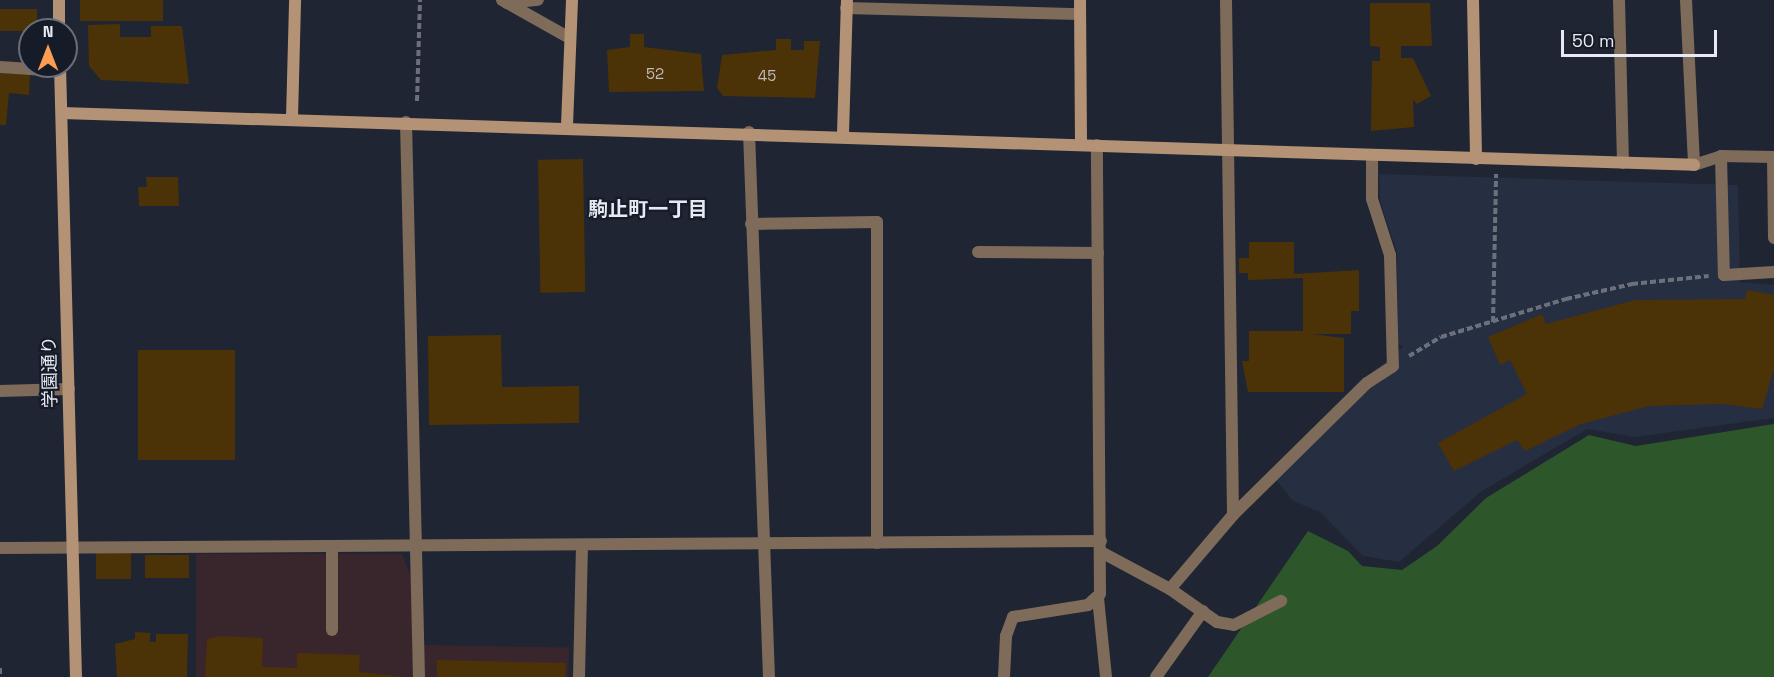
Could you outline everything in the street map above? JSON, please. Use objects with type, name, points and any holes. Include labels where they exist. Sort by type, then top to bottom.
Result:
[{"type":"street","points":[[59,0],[59,18]]},
{"type":"street","points":[[292,118],[296,0]]},
{"type":"street","points":[[505,1],[538,0]]},
{"type":"street","points":[[567,126],[568,38],[572,0]]},
{"type":"street","points":[[1080,0],[1081,144]]},
{"type":"street","points":[[1226,0],[1233,514]]},
{"type":"street","points":[[1473,0],[1476,159]]},
{"type":"street","points":[[1619,0],[1623,163]]},
{"type":"street","points":[[1686,0],[1694,165]]},
{"type":"street","points":[[505,1],[568,38]]},
{"type":"street","points":[[843,134],[846,4],[1080,14]]},
{"type":"street","points":[[0,67],[18,67]]},
{"type":"street","name":"学園通り","points":[[60,78],[76,677]]},
{"type":"street","points":[[62,113],[843,134],[1229,152],[1694,165],[1721,156],[1774,157],[1774,238]]},
{"type":"street","points":[[406,122],[419,677]]},
{"type":"street","points":[[749,132],[762,544],[769,677]]},
{"type":"street","points":[[1097,145],[1101,547],[1098,598],[1106,677]]},
{"type":"street","points":[[1170,589],[1233,514],[1367,383],[1393,366],[1390,255],[1372,199],[1372,156]]},
{"type":"street","points":[[1721,156],[1724,275],[1774,272]]},
{"type":"street","points":[[751,224],[877,222],[877,543]]},
{"type":"street","points":[[978,252],[1098,253]]},
{"type":"street","points":[[0,391],[69,389]]},
{"type":"street","points":[[0,548],[415,548],[877,543],[1101,547],[1203,612],[1234,625],[1281,601]]},
{"type":"street","points":[[579,677],[582,545]]},
{"type":"street","points":[[332,548],[332,630]]},
{"type":"street","points":[[1004,677],[1006,636],[1013,617],[1081,607],[1098,598]]},
{"type":"street","points":[[1156,677],[1203,612]]},
{"type":"path","points":[[417,101],[420,0]]},
{"type":"path","points":[[1493,322],[1496,173]]},
{"type":"path","points":[[1393,366],[1441,337],[1493,322],[1632,284],[1724,275]]},
{"type":"path","points":[[0,668],[0,677]]},
{"type":"shaded area","points":[[1379,174],[1738,185],[1740,282],[1774,285],[1774,418],[1635,437],[1587,429],[1482,491],[1399,562],[1363,556],[1320,512],[1293,501],[1276,480],[1352,390],[1403,347],[1398,343],[1397,252],[1380,201]]},
{"type":"shaded area","points":[[196,554],[402,554],[411,577],[417,677],[196,677]]},
{"type":"shaded area","points":[[424,645],[569,648],[568,677],[423,677]]},
{"type":"green space","points":[[1774,424],[1774,677],[1208,677],[1308,531],[1348,551],[1362,566],[1402,570],[1437,546],[1486,498],[1589,435],[1636,446]]},
{"type":"building","points":[[80,0],[163,0],[163,21],[80,21]]},
{"type":"building","points":[[1370,3],[1430,3],[1432,46],[1401,46],[1401,58],[1413,58],[1431,96],[1417,104],[1413,99],[1414,127],[1371,131],[1372,61],[1380,61],[1380,47],[1370,46]]},
{"type":"building","points":[[0,9],[37,9],[37,18],[18,18],[18,31],[0,31]]},
{"type":"building","points":[[120,24],[120,37],[151,37],[151,26],[182,26],[189,84],[101,80],[89,66],[88,25]]},
{"type":"building","points":[[630,34],[644,34],[644,47],[701,54],[704,91],[609,92],[607,50],[630,47]]},
{"type":"building","points":[[776,39],[791,39],[791,50],[804,50],[804,41],[820,41],[815,98],[723,96],[717,88],[722,55],[776,50]]},
{"type":"building","points":[[0,73],[18,74],[18,78],[30,78],[29,95],[9,93],[6,125],[0,125]]},
{"type":"building","points":[[583,159],[585,292],[540,293],[538,160]]},
{"type":"building","points":[[146,177],[178,177],[179,206],[139,206],[138,187],[147,187]]},
{"type":"building","points":[[1249,242],[1294,242],[1294,274],[1359,270],[1359,311],[1351,311],[1351,334],[1312,334],[1344,338],[1344,392],[1248,392],[1242,361],[1249,361],[1249,331],[1303,331],[1303,278],[1248,280],[1248,273],[1239,273],[1239,258],[1249,258]]},
{"type":"building","points":[[1747,290],[1774,295],[1774,369],[1762,409],[1722,404],[1649,406],[1581,424],[1525,451],[1517,440],[1454,471],[1438,443],[1527,394],[1510,360],[1500,365],[1488,337],[1542,314],[1546,324],[1635,300],[1745,299]]},
{"type":"building","points":[[501,335],[502,387],[579,386],[579,423],[429,425],[428,336]]},
{"type":"building","points":[[138,350],[235,350],[235,460],[138,460]]},
{"type":"building","points":[[96,552],[131,552],[131,579],[96,579]]},
{"type":"building","points":[[145,555],[189,555],[189,578],[145,578]]},
{"type":"building","points":[[135,632],[150,633],[150,642],[156,642],[156,634],[188,634],[187,677],[117,677],[115,644],[135,639]]},
{"type":"building","points":[[221,636],[263,638],[262,667],[297,668],[297,653],[360,655],[359,672],[405,677],[205,677],[207,639]]},
{"type":"building","points":[[437,660],[566,663],[565,677],[437,677]]},
{"type":"district","name":"駒止町一丁目","points":[[648,209]]}]
